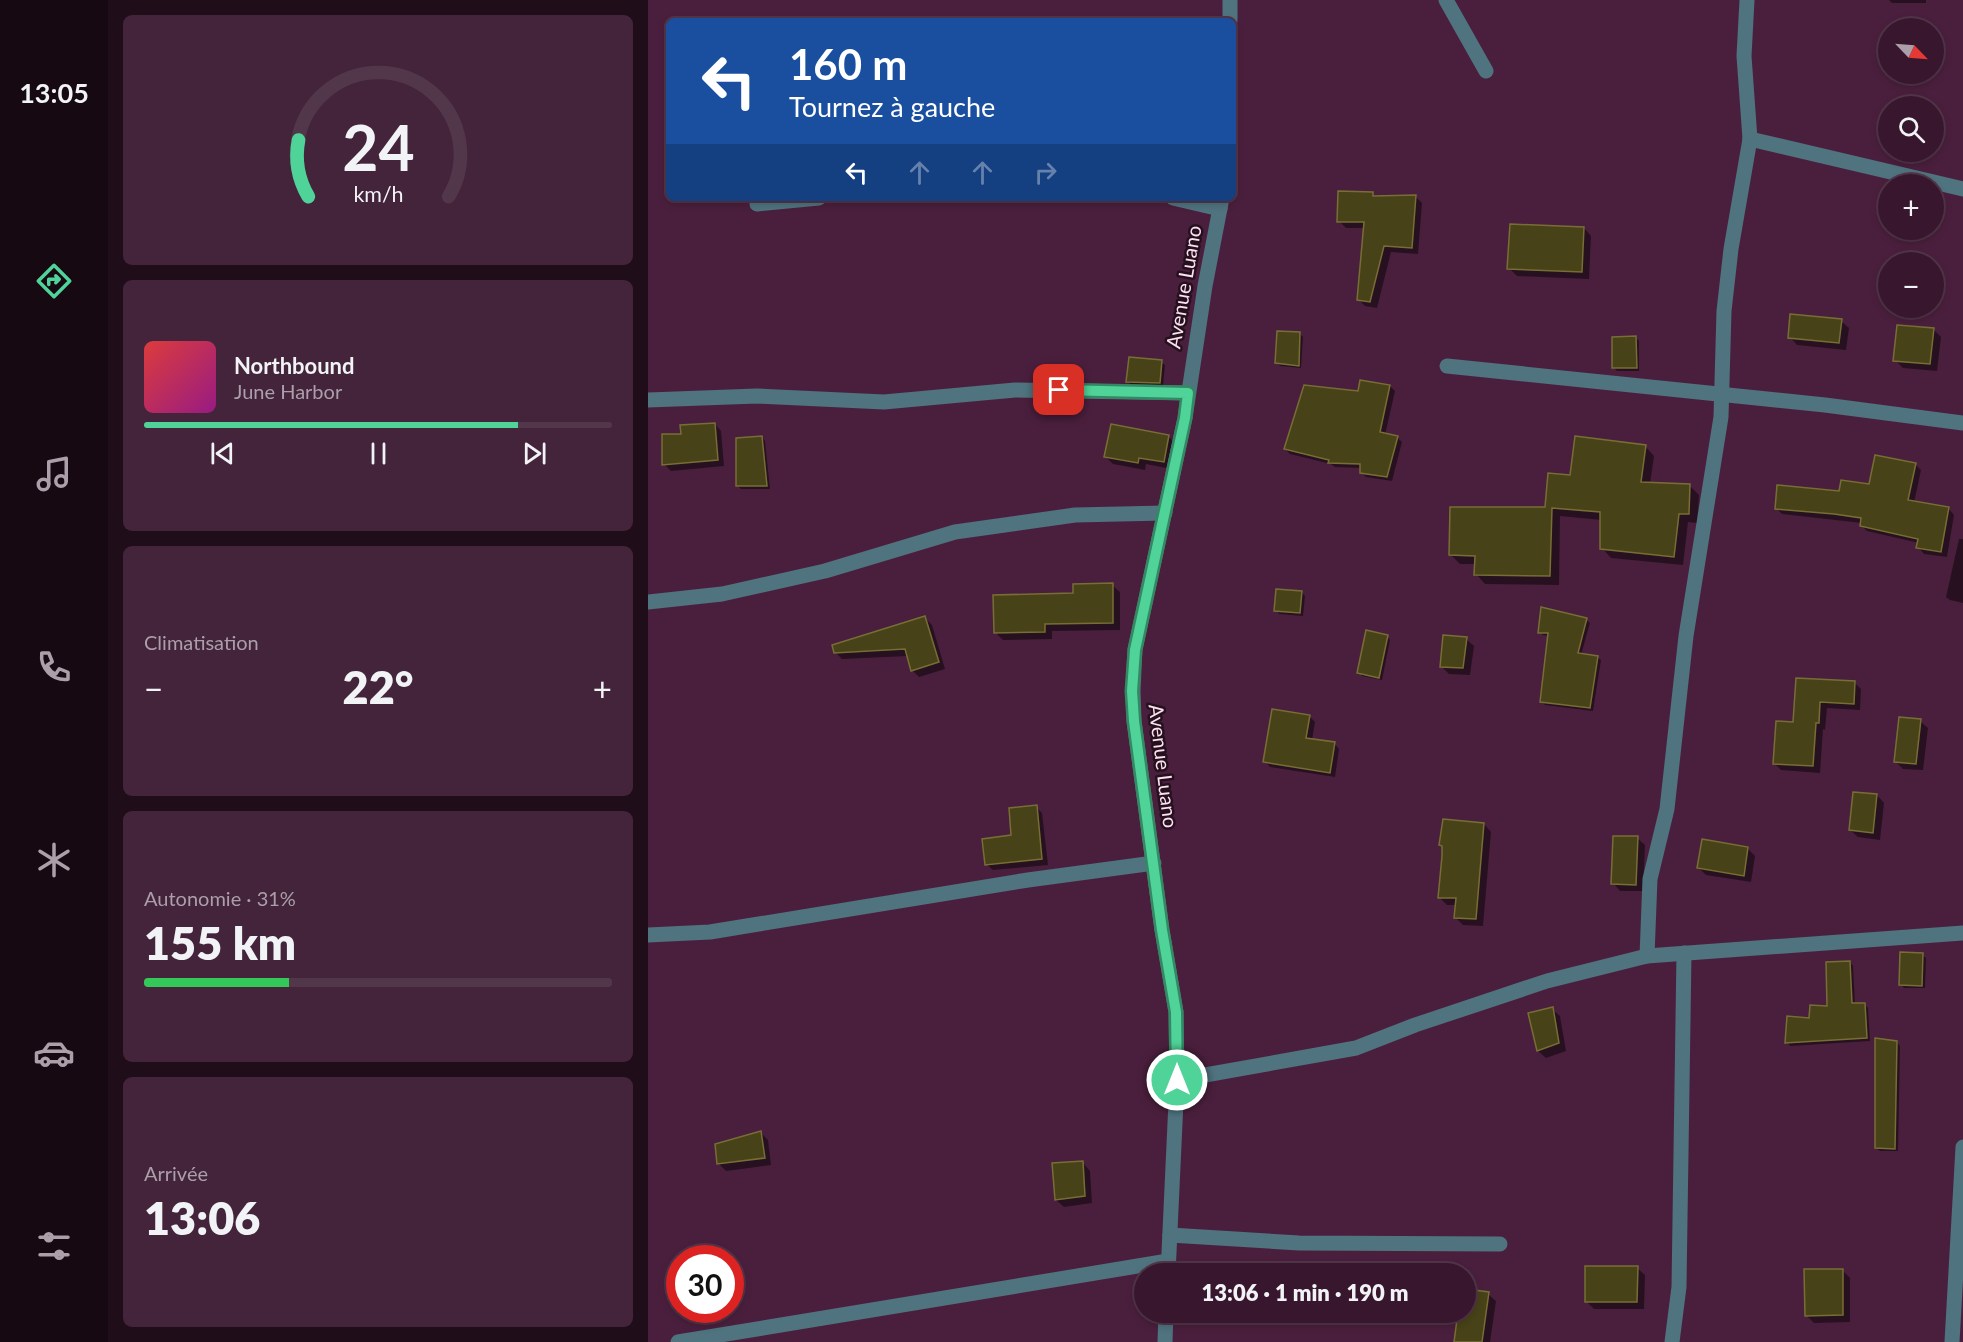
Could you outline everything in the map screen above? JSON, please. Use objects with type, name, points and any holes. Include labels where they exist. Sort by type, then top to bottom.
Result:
[{"type":"street","points":[[1230,0],[1230,18]]},
{"type":"street","points":[[1446,0],[1486,71]]},
{"type":"street","points":[[1647,956],[1650,879],[1667,809],[1678,699],[1721,417],[1724,311],[1731,249],[1750,139],[1744,56],[1747,0]]},
{"type":"street","points":[[1750,139],[1963,189]]},
{"type":"street","points":[[757,204],[788,201]]},
{"type":"street","points":[[1202,201],[1221,203]]},
{"type":"street","name":"Avenue Luano","points":[[1168,1263],[1177,1080],[1176,1012],[1134,721],[1132,691],[1135,650],[1165,513],[1221,203]]},
{"type":"street","points":[[1447,366],[1721,393],[1963,423]]},
{"type":"street","points":[[648,400],[757,396],[884,402],[1015,390],[1188,393]]},
{"type":"street","points":[[648,602],[722,594],[825,571],[955,532],[1075,515],[1165,513]]},
{"type":"street","points":[[648,935],[711,932],[1028,880],[1154,863]]},
{"type":"street","points":[[1177,1080],[1356,1048],[1415,1025],[1547,981],[1647,956],[1963,933]]},
{"type":"street","points":[[1672,1342],[1680,1287],[1683,953]]},
{"type":"street","points":[[1952,1342],[1963,1147]]},
{"type":"street","points":[[1170,1235],[1299,1243],[1500,1244]]},
{"type":"street","points":[[678,1342],[1134,1272]]},
{"type":"street","points":[[1165,1342],[1166,1323]]},
{"type":"building","points":[[1338,191],[1373,192],[1373,196],[1416,195],[1412,248],[1384,246],[1370,302],[1357,300],[1364,222],[1337,222]]},
{"type":"building","points":[[1510,224],[1584,227],[1582,272],[1507,269]]},
{"type":"building","points":[[1790,314],[1842,319],[1839,343],[1788,338]]},
{"type":"building","points":[[1897,325],[1934,328],[1930,364],[1893,361]]},
{"type":"building","points":[[1277,331],[1300,332],[1299,366],[1275,363]]},
{"type":"building","points":[[1636,336],[1637,368],[1612,368],[1612,337]]},
{"type":"building","points":[[1129,357],[1162,360],[1160,383],[1126,382]]},
{"type":"building","points":[[1360,380],[1390,385],[1380,432],[1398,436],[1387,477],[1360,473],[1360,464],[1328,463],[1329,460],[1284,449],[1304,385],[1358,391]]},
{"type":"building","points":[[715,423],[718,460],[662,465],[662,434],[681,434],[680,425]]},
{"type":"building","points":[[1111,424],[1169,435],[1164,462],[1139,458],[1138,463],[1104,457]]},
{"type":"building","points":[[762,436],[767,486],[736,486],[736,438]]},
{"type":"building","points":[[1575,436],[1646,445],[1641,482],[1690,484],[1689,514],[1679,514],[1674,557],[1600,549],[1600,512],[1552,508],[1550,576],[1474,575],[1475,556],[1449,555],[1450,507],[1545,507],[1548,473],[1570,475]]},
{"type":"building","points":[[1875,455],[1916,463],[1908,500],[1949,507],[1941,552],[1916,548],[1918,539],[1860,526],[1861,518],[1775,509],[1777,485],[1839,491],[1841,480],[1869,484]]},
{"type":"building","points":[[1113,583],[1113,623],[1045,624],[1045,632],[994,633],[993,595],[1073,593],[1073,584]]},
{"type":"building","points":[[1276,589],[1302,591],[1300,613],[1274,611]]},
{"type":"building","points":[[1541,607],[1587,618],[1578,653],[1598,656],[1590,708],[1540,702],[1548,633],[1538,633]]},
{"type":"building","points":[[925,616],[939,662],[911,671],[905,649],[834,653],[832,645]]},
{"type":"building","points":[[1366,630],[1388,635],[1379,678],[1357,673]]},
{"type":"building","points":[[1443,635],[1467,637],[1463,668],[1440,667]]},
{"type":"building","points":[[1796,678],[1855,681],[1854,704],[1820,702],[1813,766],[1773,764],[1776,721],[1793,722]]},
{"type":"building","points":[[1272,709],[1310,715],[1306,738],[1335,742],[1330,773],[1263,762]]},
{"type":"building","points":[[1899,717],[1921,719],[1916,764],[1894,762]]},
{"type":"building","points":[[1853,792],[1877,794],[1873,833],[1849,830]]},
{"type":"building","points":[[1037,805],[1042,859],[985,865],[982,839],[1011,835],[1009,808]]},
{"type":"building","points":[[1443,819],[1484,823],[1476,919],[1454,918],[1456,898],[1438,898],[1442,856],[1442,846],[1439,845]]},
{"type":"building","points":[[1613,836],[1638,836],[1636,885],[1611,884]]},
{"type":"building","points":[[1702,839],[1748,847],[1744,876],[1697,868]]},
{"type":"building","points":[[1900,952],[1923,953],[1922,986],[1899,985]]},
{"type":"building","points":[[1850,961],[1852,1003],[1865,1003],[1867,1038],[1785,1043],[1787,1016],[1809,1018],[1810,1005],[1827,1006],[1826,962]]},
{"type":"building","points":[[1553,1007],[1559,1043],[1537,1051],[1528,1013]]},
{"type":"building","points":[[1875,1038],[1897,1041],[1895,1149],[1875,1148]]},
{"type":"building","points":[[761,1131],[765,1158],[717,1164],[715,1144]]},
{"type":"building","points":[[1083,1161],[1085,1196],[1055,1200],[1052,1163]]},
{"type":"building","points":[[1585,1266],[1638,1266],[1637,1302],[1585,1302]]},
{"type":"building","points":[[1804,1269],[1843,1269],[1843,1315],[1805,1316]]},
{"type":"building","points":[[1476,1290],[1489,1292],[1482,1342],[1454,1342],[1457,1323],[1476,1323]]},
{"type":"route","points":[[1059,390],[1188,393],[1185,418],[1135,650],[1132,691],[1162,930],[1176,1012],[1177,1080]]}]
